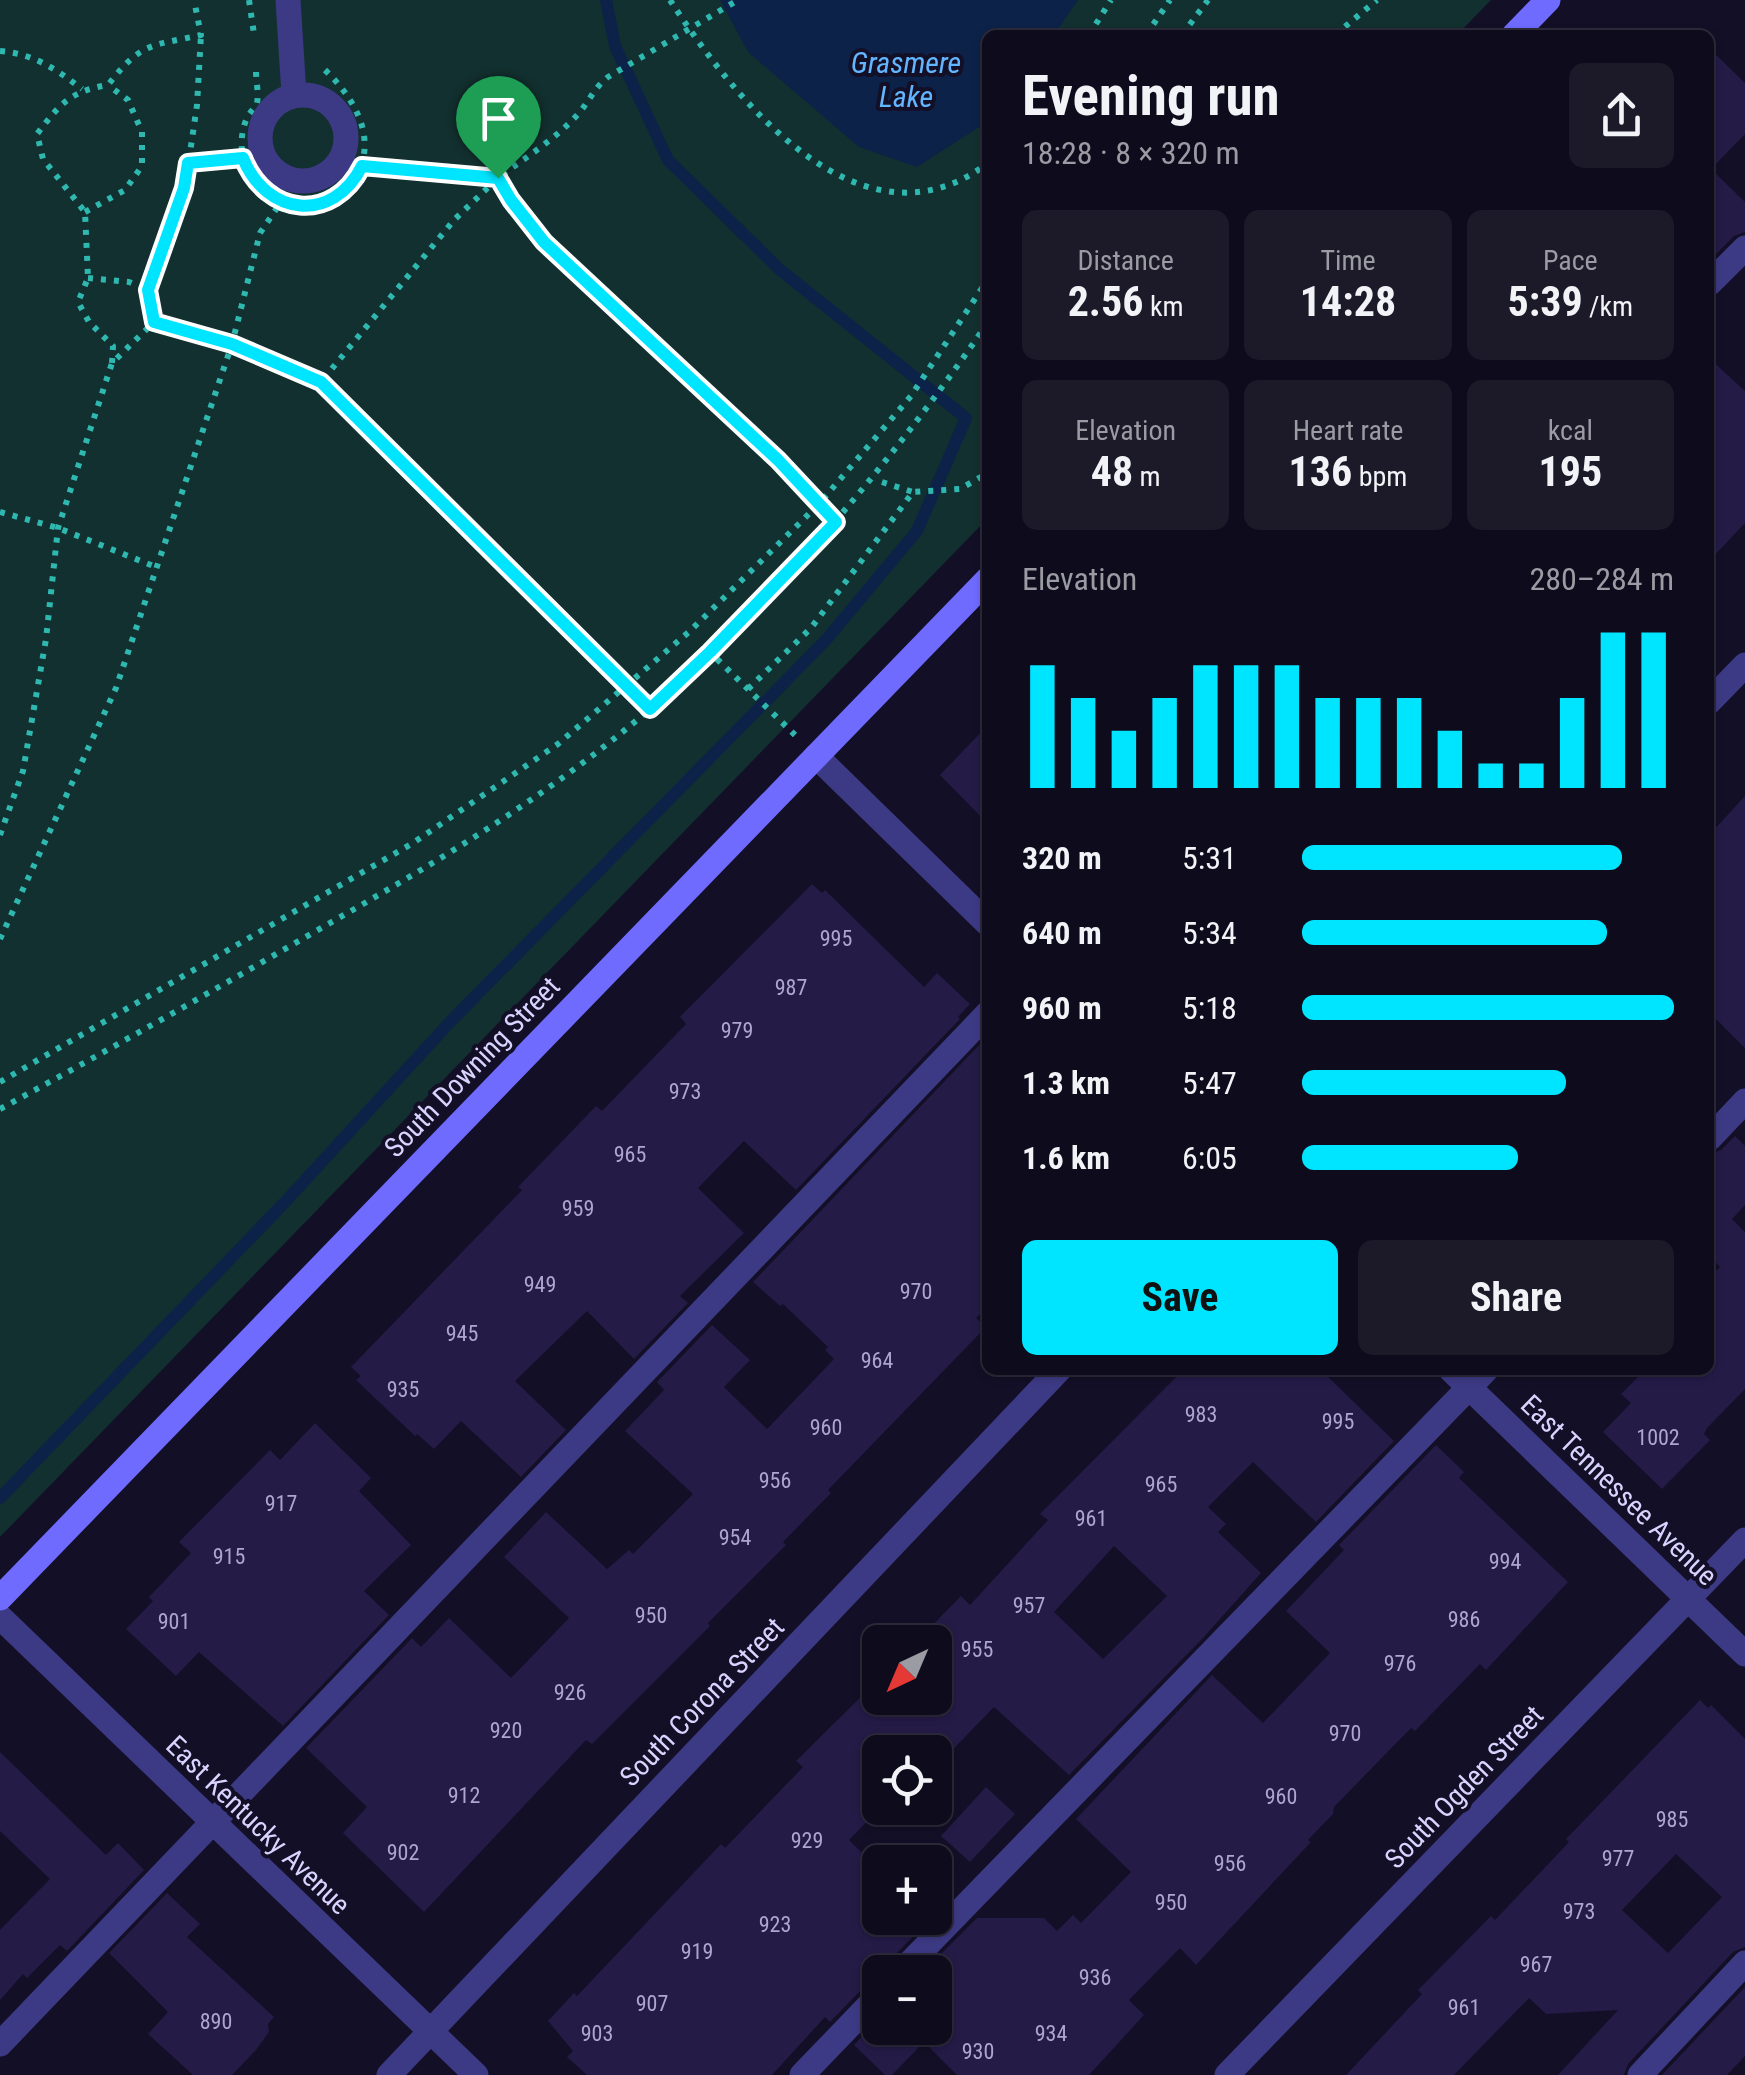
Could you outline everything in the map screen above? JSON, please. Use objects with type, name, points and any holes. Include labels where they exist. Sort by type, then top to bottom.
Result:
[{"type":"main road","points":[[1519,30],[1548,0]]},
{"type":"main road","name":"South Downing Street","points":[[0,1598],[982,584]]},
{"type":"street","points":[[288,0],[294,95]]},
{"type":"street","points":[[294,95],[323,99],[335,108],[347,136],[338,164],[326,174],[283,190],[265,160],[259,134],[270,108],[294,95]]},
{"type":"street","points":[[1714,279],[1745,248]]},
{"type":"street","points":[[1714,697],[1745,666]]},
{"type":"street","points":[[816,756],[982,918]]},
{"type":"street","points":[[0,2044],[982,1019]]},
{"type":"street","points":[[1714,1134],[1745,1102]]},
{"type":"street","name":"South Corona Street","points":[[389,2075],[1053,1375]]},
{"type":"street","points":[[917,1955],[1468,1376]]},
{"type":"street","name":"East Tennessee Avenue","points":[[1468,1376],[1745,1654]]},
{"type":"street","name":"South Ogden Street","points":[[1227,2075],[1745,1540]]},
{"type":"street","name":"East Kentucky Avenue","points":[[0,1617],[476,2075]]},
{"type":"street","points":[[1640,2075],[1745,1963]]},
{"type":"street","points":[[802,2075],[862,2013]]},
{"type":"path","points":[[154,322],[148,290],[184,188],[197,105],[202,35],[194,0]]},
{"type":"path","points":[[249,0],[255,39]]},
{"type":"path","points":[[670,0],[757,114],[800,154],[831,172],[865,186],[898,192],[952,184],[982,166]]},
{"type":"path","points":[[321,382],[454,220],[498,178],[557,134],[582,110],[594,88],[738,0]]},
{"type":"path","points":[[1092,30],[1111,0]]},
{"type":"path","points":[[1149,30],[1170,0]]},
{"type":"path","points":[[1186,30],[1208,0]]},
{"type":"path","points":[[1340,30],[1377,0]]},
{"type":"path","points":[[0,834],[22,771],[46,640],[58,528],[112,363],[113,346],[102,338],[78,302],[88,278],[85,212],[43,159],[36,134],[57,107],[82,90],[108,85],[129,58],[160,42],[202,35]]},
{"type":"path","points":[[0,51],[31,56],[56,68],[82,90]]},
{"type":"path","points":[[256,55],[257,102],[246,118],[243,158],[257,184],[283,190],[301,206],[322,203],[341,194],[362,166],[366,139],[360,118],[337,81],[323,68]]},
{"type":"path","points":[[85,212],[126,190],[142,166],[142,132],[128,100],[108,85]]},
{"type":"path","points":[[188,163],[243,158]]},
{"type":"path","points":[[362,166],[498,178]]},
{"type":"path","points":[[498,178],[544,242],[778,460],[836,522]]},
{"type":"path","points":[[0,938],[116,688],[232,344],[260,233],[283,190]]},
{"type":"path","points":[[88,278],[129,282],[148,290]]},
{"type":"path","points":[[0,1082],[413,843],[509,780],[628,686],[739,584],[818,504],[911,396],[982,288]]},
{"type":"path","points":[[154,322],[232,344],[321,382],[650,709]]},
{"type":"path","points":[[112,363],[154,322]]},
{"type":"path","points":[[0,1109],[131,1039],[414,875],[544,791],[650,709],[836,522],[947,382],[982,331]]},
{"type":"path","points":[[882,482],[913,492],[960,489],[982,476]]},
{"type":"path","points":[[748,689],[811,628],[913,492]]},
{"type":"path","points":[[0,512],[58,528],[156,568]]},
{"type":"path","points":[[717,660],[793,733]]},
{"type":"green space","points":[[0,0],[1491,0],[1462,30],[982,30],[982,524],[0,1537]]},
{"type":"water","name":"Grasmere Lake","points":[[720,0],[1078,0],[1057,30],[982,30],[982,125],[917,167],[859,147],[748,52]]},
{"type":"building","points":[[1714,53],[1745,83],[1745,134],[1714,166]]},
{"type":"building","points":[[1714,172],[1745,202],[1745,232],[1734,236],[1714,256]]},
{"type":"building","points":[[1714,363],[1745,391],[1745,523],[1714,556]]},
{"type":"building","points":[[982,731],[982,818],[940,775]]},
{"type":"building","points":[[1745,796],[1745,1048],[1714,1017],[1714,830]]},
{"type":"building","points":[[812,884],[822,893],[825,890],[924,987],[937,973],[970,1004],[960,1019],[796,1190],[744,1141],[698,1188],[744,1233],[680,1296],[688,1303],[634,1359],[587,1311],[515,1381],[566,1430],[521,1477],[461,1421],[434,1449],[415,1436],[356,1380],[361,1376],[351,1367],[522,1190],[518,1187],[596,1106],[602,1111],[686,1024],[680,1017]]},
{"type":"building","points":[[982,1042],[982,1312],[976,1318],[982,1323],[982,1331],[828,1490],[831,1493],[783,1542],[786,1545],[708,1623],[710,1626],[592,1744],[586,1740],[424,1912],[343,1833],[367,1807],[306,1748],[412,1638],[421,1647],[449,1618],[511,1678],[569,1618],[504,1557],[546,1512],[607,1569],[629,1550],[633,1554],[693,1494],[625,1431],[664,1390],[657,1382],[712,1325],[750,1360],[724,1387],[767,1429],[834,1359],[825,1350],[828,1347],[783,1304],[780,1306],[753,1282]]},
{"type":"building","points":[[1735,1136],[1745,1146],[1745,1205],[1732,1219],[1745,1232],[1745,1389],[1707,1428],[1704,1434],[1710,1440],[1662,1489],[1603,1432],[1631,1403],[1621,1394],[1640,1375],[1714,1375],[1714,1273],[1720,1267],[1714,1260],[1714,1153]]},
{"type":"building","points":[[1178,1375],[1326,1375],[1394,1441],[1316,1522],[1253,1462],[1208,1507],[1226,1524],[1218,1532],[1261,1573],[1069,1775],[994,1707],[952,1750],[952,1735],[862,1735],[864,1825],[849,1840],[862,1853],[862,1935],[914,1935],[895,1955],[862,1955],[862,1989],[830,2022],[825,2017],[772,2075],[587,2075],[567,2057],[573,2051],[548,2021],[574,1993],[577,1996],[721,1844],[725,1848],[803,1767],[796,1761],[862,1696],[862,1715],[952,1715],[952,1625],[933,1625],[961,1596],[970,1605],[1048,1520],[1040,1514]],"holes":[[[1114,1546],[1167,1596],[1103,1659],[1054,1612]]]},
{"type":"building","points":[[315,1423],[371,1478],[359,1491],[411,1545],[364,1591],[389,1615],[283,1726],[199,1652],[176,1676],[126,1629],[153,1601],[149,1597],[191,1553],[179,1542],[270,1450],[280,1460]]},
{"type":"building","points":[[1436,1445],[1464,1472],[1459,1478],[1568,1582],[1486,1670],[1480,1664],[1334,1807],[1333,1814],[1308,1840],[1311,1842],[1196,1965],[1180,1948],[1129,2000],[1144,2015],[1089,2075],[957,2075],[927,2045],[952,2045],[952,1955],[940,1955],[977,1918],[1044,1918],[1057,1931],[1073,1915],[1081,1923],[1131,1872],[1076,1819],[1212,1675],[1263,1723],[1330,1653],[1286,1611],[1344,1550],[1339,1545]]},
{"type":"building","points":[[1700,1700],[1708,1708],[1711,1705],[1745,1739],[1745,1947],[1733,1952],[1628,2064],[1624,2075],[1558,2075],[1618,2010],[1546,2014],[1529,1998],[1454,2075],[1346,2075],[1422,1994],[1418,1990],[1491,1916],[1495,1920],[1569,1842],[1566,1839]],"holes":[[[1676,1854],[1722,1897],[1668,1953],[1622,1910]]]},
{"type":"building","points":[[0,1752],[106,1855],[118,1843],[144,1870],[67,1951],[60,1945],[27,1978],[23,1974],[0,2000],[0,1930],[50,1879],[0,1831]]},
{"type":"building","points":[[986,1787],[1015,1814],[970,1862],[941,1836]]},
{"type":"building","points":[[167,1893],[200,1924],[187,1937],[274,2017],[256,2050],[232,2075],[193,2075],[148,2034],[168,2012],[109,1953]]},
{"type":"building","points":[[1745,1987],[1745,2056],[1727,2075],[1662,2075]]},
{"type":"building","points":[[862,2036],[862,2045],[921,2045],[892,2075],[885,2075],[854,2045]]},
{"type":"waterway","points":[[0,1498],[286,1201],[450,1022],[825,641],[917,531],[966,418],[779,269],[668,160],[615,46],[606,0]]},
{"type":"route","points":[[243,158],[250,176],[264,192],[281,202],[301,206],[322,203],[341,194],[362,166],[498,178],[544,242],[778,460],[836,522],[650,709],[321,382],[232,344],[154,322],[148,290],[184,188],[188,163],[243,158]]}]
